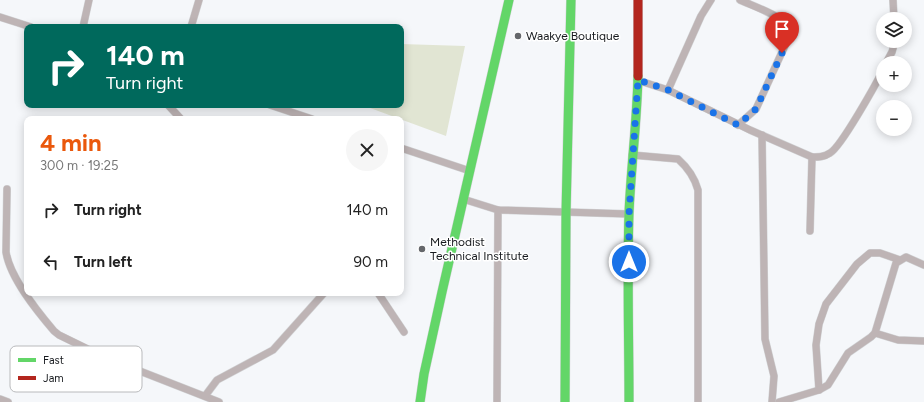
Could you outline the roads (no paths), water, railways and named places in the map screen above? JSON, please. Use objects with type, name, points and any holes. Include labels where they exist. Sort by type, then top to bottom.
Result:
[{"type":"street","points":[[84,24],[89,0]]},
{"type":"street","points":[[192,24],[199,0]]},
{"type":"street","points":[[420,402],[424,374],[509,0]]},
{"type":"street","points":[[565,402],[566,213],[571,0]]},
{"type":"street","points":[[629,402],[629,214],[638,80],[638,0]]},
{"type":"street","points":[[668,90],[701,16],[711,0]]},
{"type":"street","points":[[738,125],[756,109],[788,39],[789,32],[788,26],[781,20],[740,0]]},
{"type":"street","points":[[893,0],[894,12]]},
{"type":"street","points":[[0,17],[24,25]]},
{"type":"street","points":[[638,80],[668,90],[738,125],[812,157],[822,157],[832,153],[843,138],[876,82]]},
{"type":"street","points":[[171,108],[178,116]]},
{"type":"street","points":[[279,108],[303,116]]},
{"type":"street","points":[[762,135],[765,339],[774,376],[772,402]]},
{"type":"street","points":[[404,149],[470,171]]},
{"type":"street","points":[[632,155],[678,159],[696,183],[698,190],[698,402]]},
{"type":"street","points":[[810,231],[812,157]]},
{"type":"street","points":[[8,189],[7,262],[24,290]]},
{"type":"street","points":[[463,199],[498,210],[629,214]]},
{"type":"street","points":[[497,402],[498,210]]},
{"type":"street","points":[[819,390],[816,345],[819,324],[826,304],[857,264],[870,253],[880,253],[900,260]]},
{"type":"street","points":[[779,402],[819,390],[828,385],[848,354],[875,333],[896,263],[906,257],[912,258],[924,265]]},
{"type":"street","points":[[28,296],[54,331],[82,346]]},
{"type":"street","points":[[205,396],[217,380],[273,350],[321,296]]},
{"type":"street","points":[[380,296],[404,332]]},
{"type":"street","points":[[875,333],[898,340],[924,341]]},
{"type":"street","points":[[142,372],[219,402]]},
{"type":"street","points":[[0,399],[8,402]]},
{"type":"place","name":"Waakye Boutique","points":[[518,36]]},
{"type":"place","name":"Methodist Technical Institute","points":[[422,249]]}]
